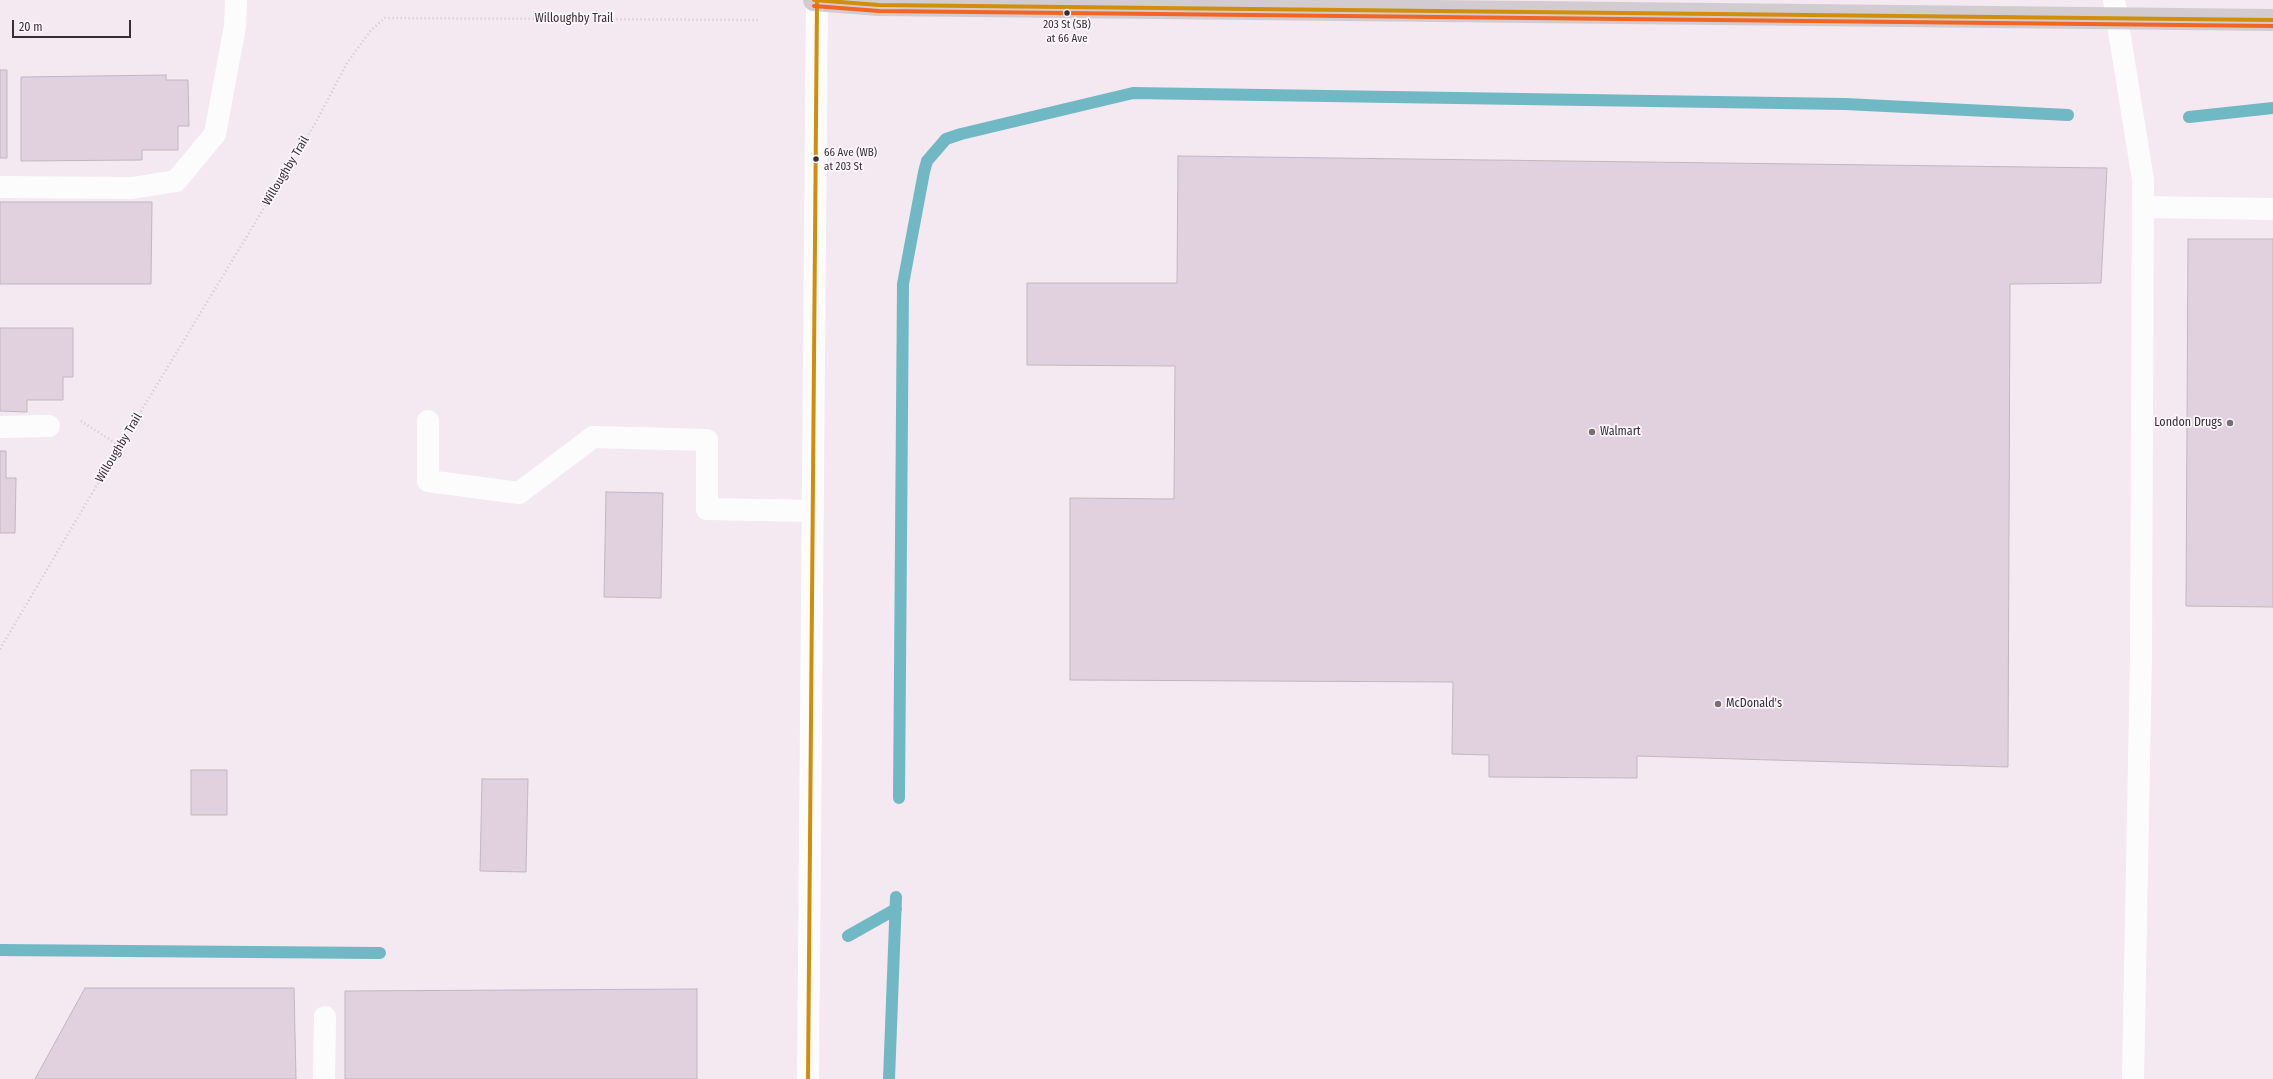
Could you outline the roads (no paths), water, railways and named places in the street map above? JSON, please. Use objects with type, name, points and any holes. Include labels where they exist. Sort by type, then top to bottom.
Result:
[{"type":"main road","points":[[816,0],[879,5],[2116,9],[2273,20]]},
{"type":"street","points":[[0,187],[132,188],[176,182],[215,134],[235,26],[236,0]]},
{"type":"street","points":[[808,1079],[816,0]]},
{"type":"street","points":[[2116,9],[2143,180],[2141,648],[2133,1079]]},
{"type":"street","points":[[2143,207],[2273,208]]},
{"type":"street","points":[[428,421],[428,481],[519,493],[593,437],[707,440],[707,509],[813,511]]},
{"type":"street","points":[[0,427],[49,426]]},
{"type":"street","points":[[324,1079],[325,1017]]},
{"type":"waterway","points":[[899,798],[903,284],[927,161],[946,139],[961,134],[1133,93],[1845,104],[2068,115]]},
{"type":"waterway","points":[[2189,117],[2273,108]]},
{"type":"waterway","points":[[889,1079],[896,897]]},
{"type":"waterway","points":[[848,936],[896,909]]},
{"type":"waterway","points":[[0,950],[380,953]]},
{"type":"place","name":"203 St (SB) at 66 Ave","points":[[1067,13]]},
{"type":"place","name":"66 Ave (WB) at 203 St","points":[[816,159]]},
{"type":"place","name":"London Drugs","points":[[2230,423]]},
{"type":"place","name":"Walmart","points":[[1592,432]]},
{"type":"place","name":"McDonald's","points":[[1718,704]]}]
